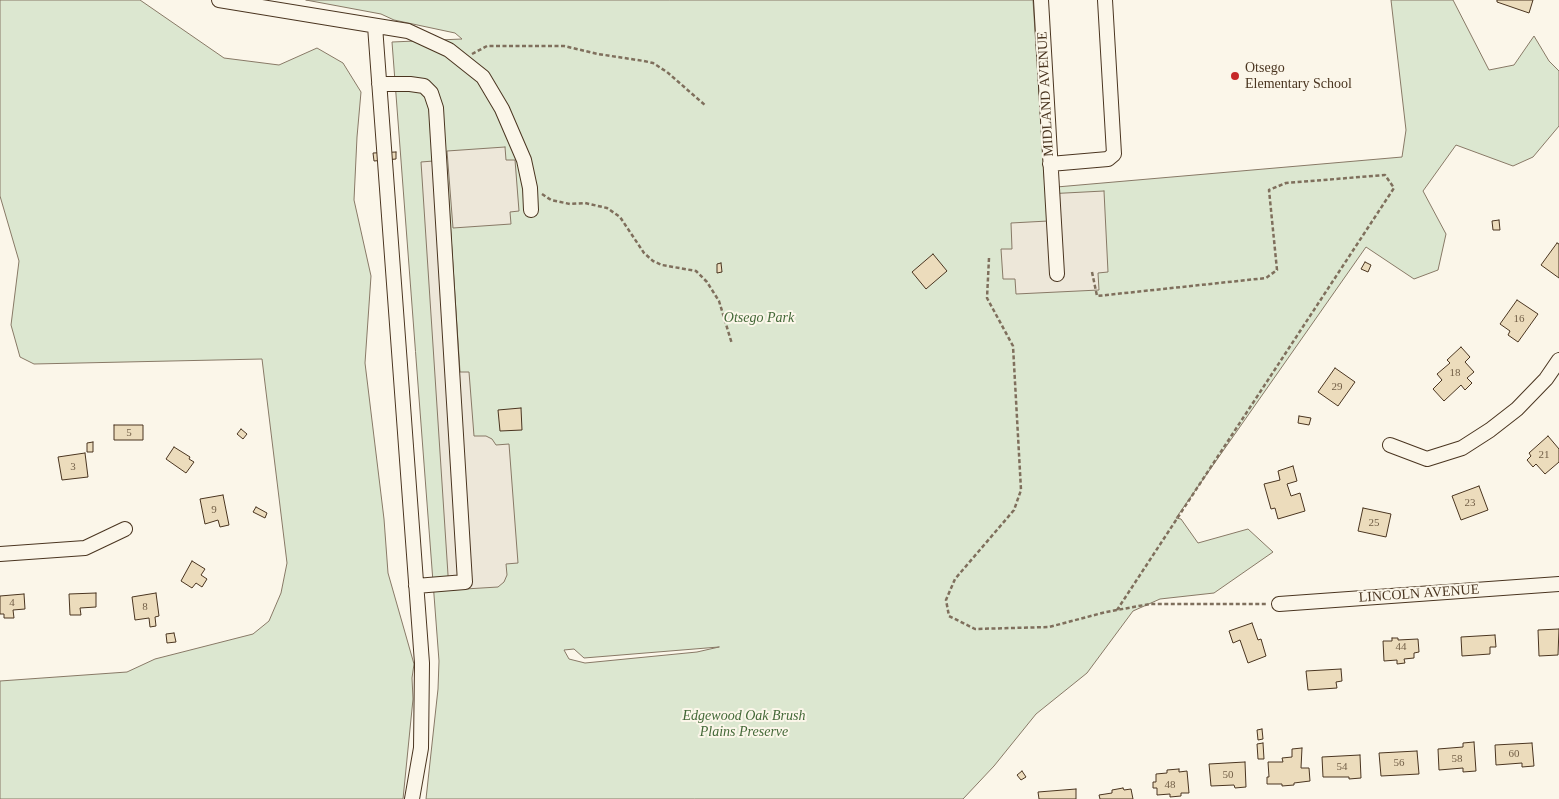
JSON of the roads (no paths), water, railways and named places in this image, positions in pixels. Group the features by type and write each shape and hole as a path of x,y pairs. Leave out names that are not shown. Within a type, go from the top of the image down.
{"street":[{"path":"219,0 408,31 449,50 483,77 502,109 524,160 531,210"},
{"name":"MIDLAND AVENUE","path":"1041,0 1057,274"},
{"path":"1050,164 1108,159 1114,154 1105,0"},
{"path":"375,26 422,663 422,748 412,799"},
{"path":"379,84 424,86 431,93 436,108 465,582 416,586"},
{"path":"1390,445 1426,459 1462,448 1490,430 1517,409 1546,379 1559,360"},
{"path":"0,554 85,548 125,529"},
{"name":"LINCOLN AVENUE","path":"1278,604 1559,584"}],"place":[{"name":"Otsego Elementary School","path":"1235,76"}],"park label":[{"name":"Otsego Park","path":"759,318"},
{"name":"Edgewood Oak Brush Plains Preserve","path":"744,724"}]}
